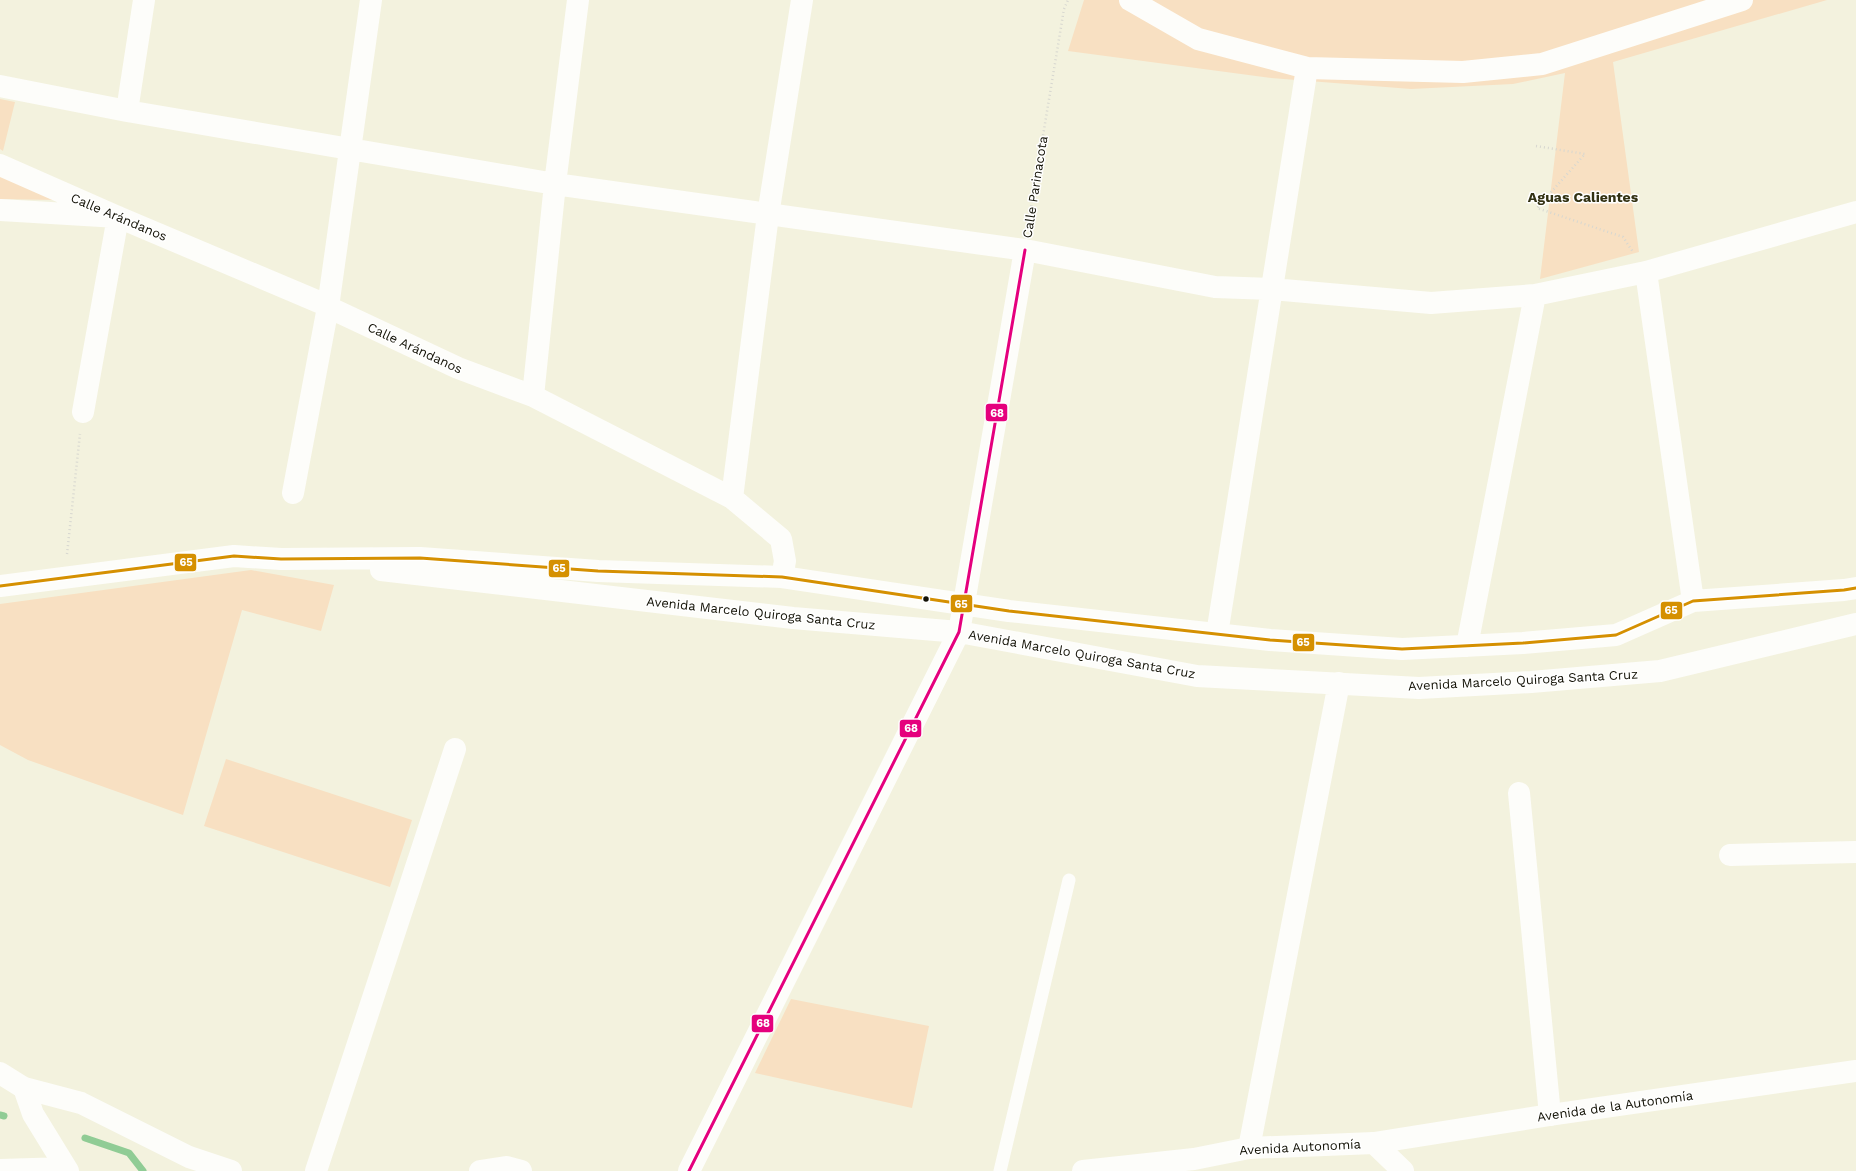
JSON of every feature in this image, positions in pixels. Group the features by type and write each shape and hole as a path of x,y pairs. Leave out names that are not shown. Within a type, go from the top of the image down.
{"street":[{"path":"127,111 144,0"},
{"path":"293,492 328,308 371,0"},
{"path":"533,396 555,184 578,0"},
{"path":"732,498 768,215 802,0"},
{"path":"1130,0 1198,39 1307,68 1463,72 1542,64 1742,0"},
{"path":"1217,634 1307,68"},
{"path":"0,86 127,111 555,184 1024,250 1215,287 1272,289 1431,302 1535,295 1646,272 1856,212"},
{"name":"Calle Arándanos","path":"0,165 118,217 319,302 328,308 458,368 533,396 732,498 781,539 785,561 782,577"},
{"path":"0,210 118,217 83,412"},
{"name":"Calle Parinacota","path":"689,1171 959,632 1024,250"},
{"path":"1646,272 1693,601"},
{"path":"1467,646 1535,295"},
{"name":"Avenida Marcelo Quiroga Santa Cruz","path":"0,586 234,556 281,559 793,618 959,632 1197,676 1419,688 1531,682 1660,671 1856,624"},
{"name":"Avenida Marcelo Quiroga Santa Cruz","path":"281,559 420,558 598,571 782,577 1009,612 1270,640 1402,649 1467,646 1616,635 1693,601 1856,588"},
{"path":"1248,1148 1339,683"},
{"path":"316,1171 455,750"},
{"path":"1519,793 1550,1115"},
{"path":"1730,855 1856,852"},
{"name":"Avenida de la Autonomía","path":"1374,1143 1550,1115 1856,1071"},
{"path":"0,1074 24,1088 82,1103 189,1157 231,1171"},
{"path":"24,1088 33,1114 67,1170"},
{"path":"1374,1143 1403,1171"},
{"name":"Avenida Autonomía","path":"1083,1171 1194,1159 1248,1148 1374,1143"},
{"path":"480,1171 506,1167 521,1171"},
{"path":"0,1170 67,1170"}],"lane":[{"path":"1000,1171 1069,880"}],"path":[{"name":"Calle Parinacota","path":"1024,250 1064,9 1068,0"},
{"path":"1536,146 1586,154 1538,208 1623,237 1646,272"},
{"path":"64,578 83,412"}],"shaded area":[{"path":"1084,0 1827,0 1613,62 1639,252 1540,279 1565,73 1513,84 1411,89 1271,78 1068,51"},
{"path":"0,99 15,102 3,151 0,149"},
{"path":"0,176 57,200 0,199"},
{"path":"251,570 334,585 321,631 242,610 183,815 28,760 0,745 0,604"},
{"path":"226,759 412,820 390,887 204,826"},
{"path":"791,999 929,1026 912,1108 755,1073"}],"waterway":[{"path":"0,1115 4,1116"},
{"path":"85,1138 129,1153 143,1171"}],"transit line":[{"name":"68","path":"689,1171 959,632 1025,250"},
{"name":"65","path":"0,586 234,556 281,559 420,558 598,571 782,577 1009,611 1270,640 1402,649 1523,643 1616,635 1693,601 1856,588"}],"district":[{"name":"Aguas Calientes","path":"1583,197"}]}
